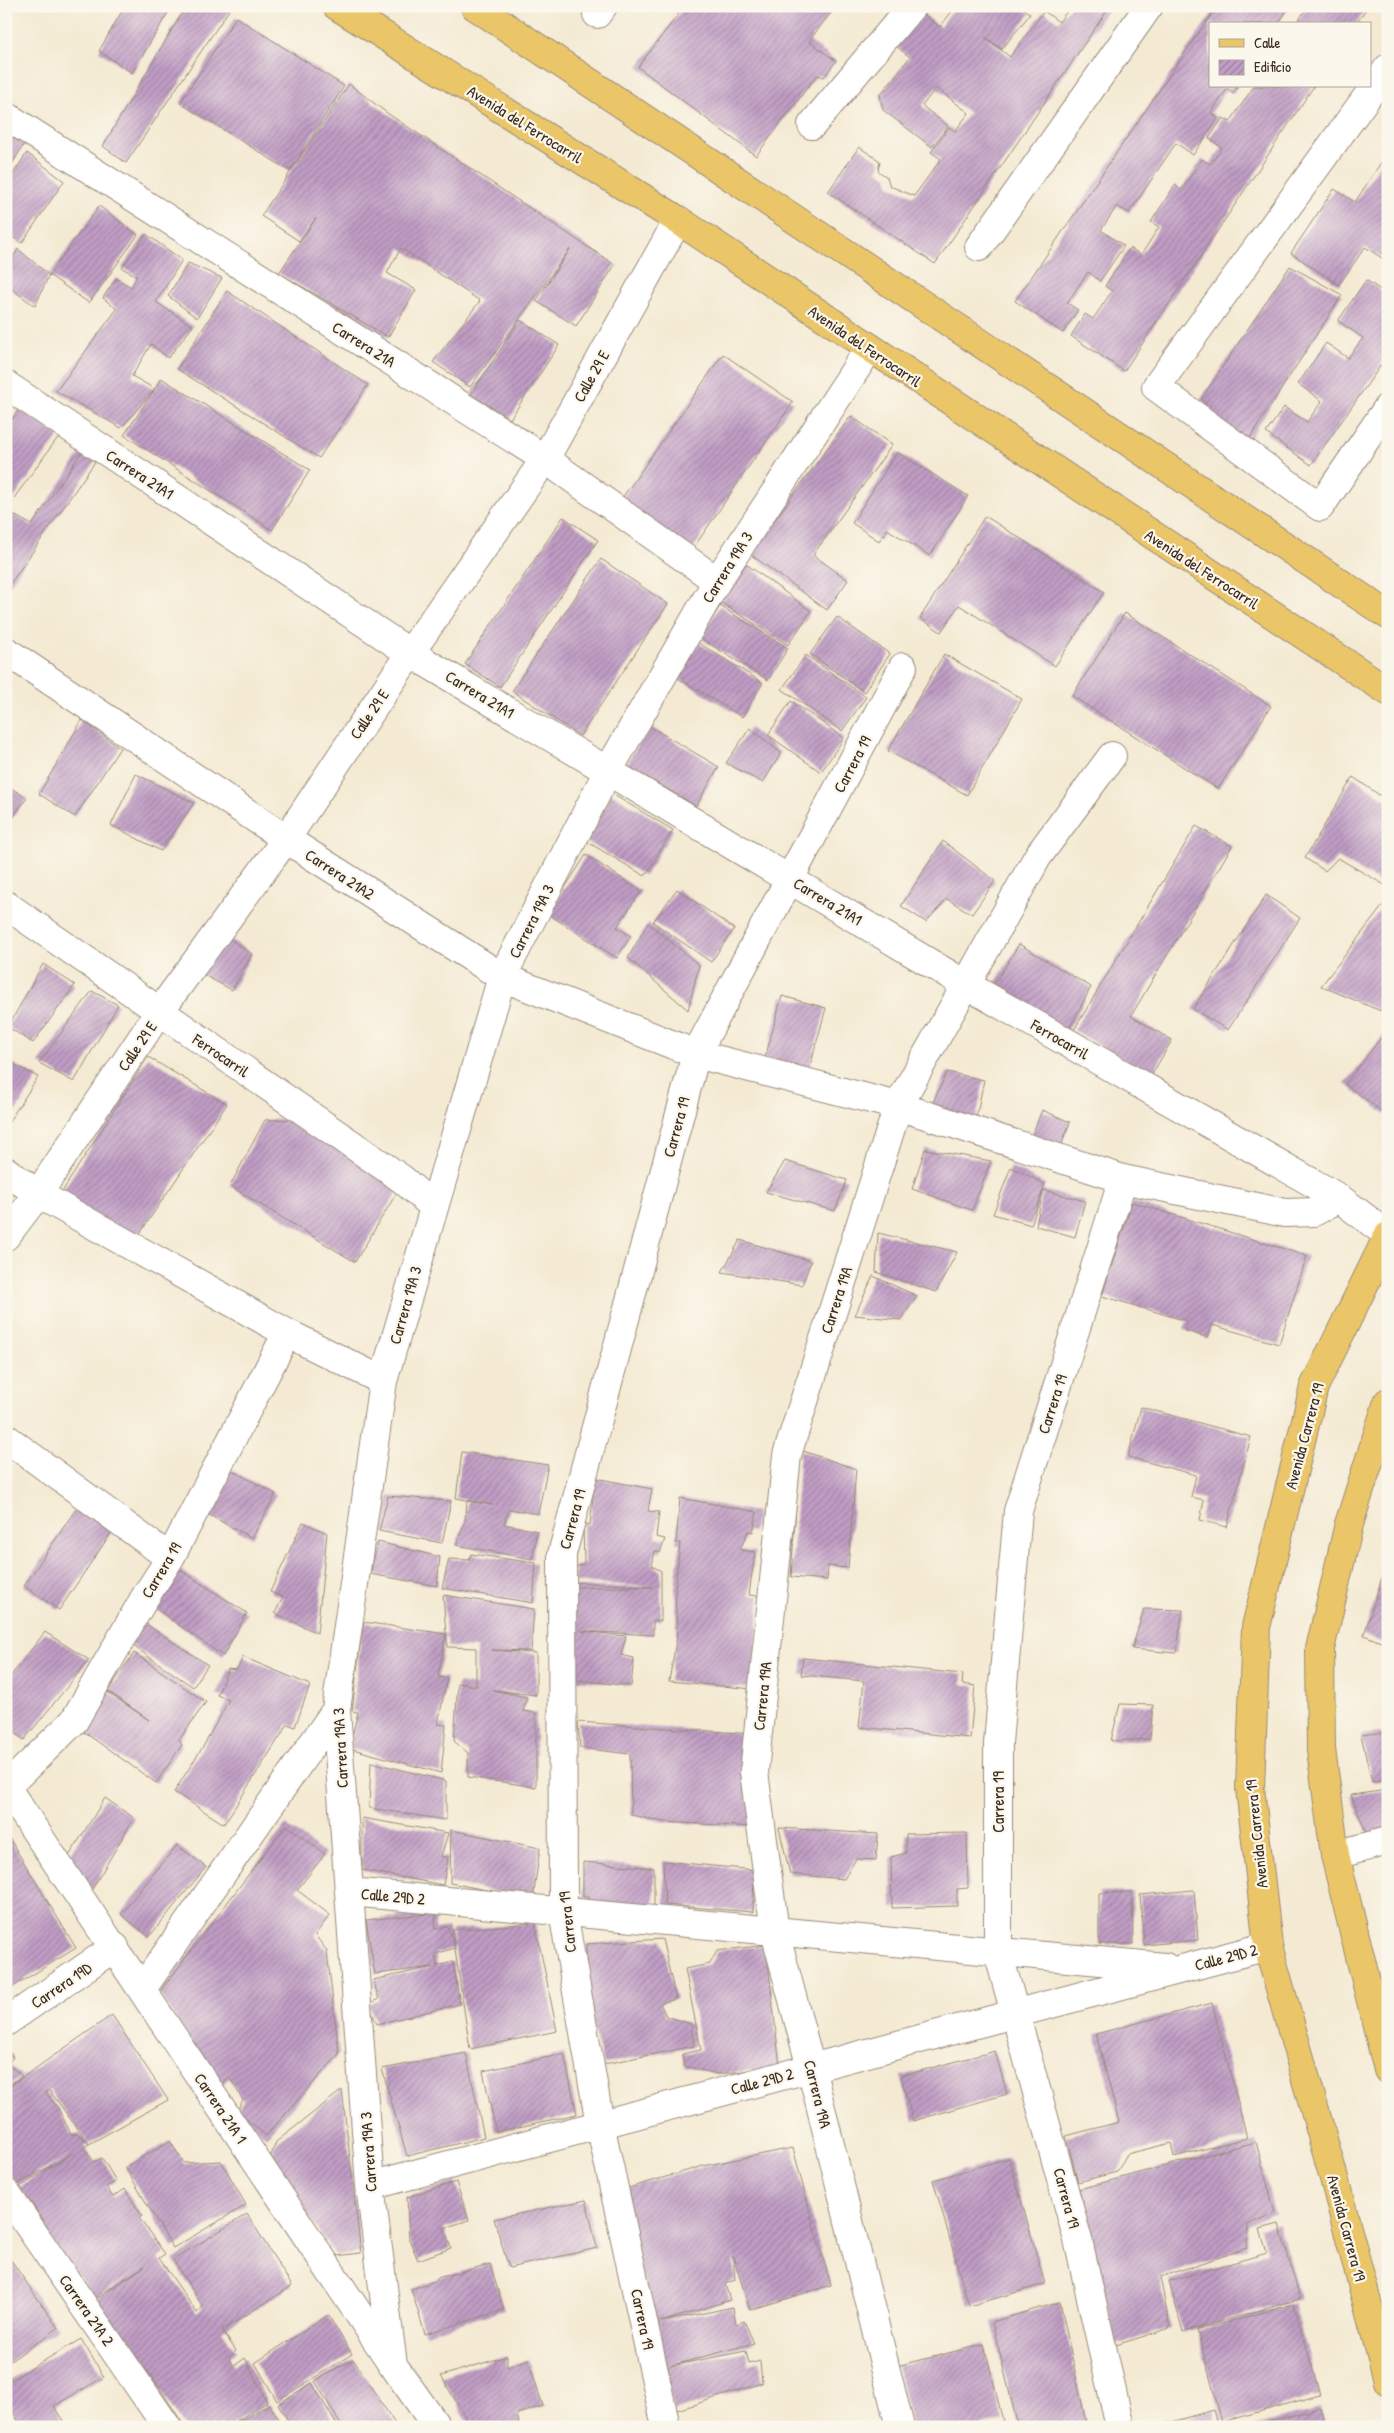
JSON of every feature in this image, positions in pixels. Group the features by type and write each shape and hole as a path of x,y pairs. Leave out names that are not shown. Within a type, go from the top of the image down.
{"main road":[{"name":"Avenida del Ferrocarril","path":"337,6 678,220 869,349 1388,691"},
{"path":"475,6 1388,615"},
{"name":"Avenida Carrera 19","path":"1388,1235 1314,1387 1256,1627 1250,1788 1268,1946 1332,2171 1388,2381"},
{"path":"1388,1402 1349,1524 1320,1649 1320,1750 1335,1855 1388,2070"}],"street":[{"path":"812,125 912,6"},
{"path":"979,247 1149,6"},
{"path":"1388,68 1156,387 1320,507 1388,407"},
{"name":"Carrera 21A","path":"6,116 545,459 717,581"},
{"name":"Calle 29 E","path":"6,1236 38,1194 160,1012 286,839 410,653 545,459 678,220"},
{"name":"Carrera 19A 3","path":"393,2365 370,2186 336,1710 383,1381 502,977 608,772 717,581 869,349"},
{"name":"Carrera 21A1","path":"6,386 410,653 965,984"},
{"name":"Carrera 21A2","path":"6,651 286,839 502,977 696,1054 898,1106 1123,1179 1285,1213 1314,1212 1339,1198"},
{"name":"Carrera 19","path":"666,2427 600,2124 563,1912 562,1554 696,1054 903,667"},
{"path":"965,984 1038,856 1112,756"},
{"name":"Ferrocarril","path":"6,905 402,1179 434,1207"},
{"name":"Carrera 19A","path":"900,2427 811,2068 775,1932 754,1772 787,1455 898,1106 965,984"},
{"name":"Ferrocarril","path":"965,984 1339,1198 1388,1235"},
{"path":"6,1171 38,1194 287,1333 383,1381"},
{"name":"Carrera 19","path":"1120,2427 1078,2240 998,1952 998,1743 1018,1511 1123,1179"},
{"name":"Carrera 19","path":"6,1787 74,1721 145,1597 170,1558 287,1333"},
{"path":"6,1438 170,1558"},
{"path":"142,1989 336,1710"},
{"name":"Carrera 21A 1","path":"6,1787 115,1947 432,2425"},
{"path":"1335,1855 1388,1841"},
{"name":"Calle 29D 2","path":"350,1892 1183,1968"},
{"name":"Calle 29D 2","path":"370,2186 1268,1946"},
{"name":"Carrera 19D","path":"6,2022 115,1947"},
{"name":"Carrera 21A 2","path":"6,2193 167,2427"}],"building":[{"path":"125,6 172,6 132,73 99,51"},
{"path":"186,6 225,6 229,10 126,163 103,146"},
{"path":"681,6 836,6 809,41 836,61 824,77 817,75 756,156 638,67 683,8"},
{"path":"956,6 1020,6 1030,14 1002,49 985,37 1010,57 1044,11 1059,22 1071,6 1110,6 935,264 828,192 859,147 880,161 878,171 887,177 890,186 914,196 941,159 931,152 949,127 955,131 969,113 936,88 922,106 948,126 932,147 883,110 880,95 910,57 895,45 921,12 940,27"},
{"path":"1217,6 1290,6 1279,22 1209,22 1209,88 1237,88 1233,94 1227,89 1211,113 1218,118 1193,155 1176,143 1129,213 1117,206 1101,230 1124,246 1100,281 1088,272 1067,303 1078,310 1063,333 1015,301"},
{"path":"1308,6 1368,6 1357,22 1297,22"},
{"path":"236,17 344,86 290,171 180,103"},
{"path":"349,84 387,113 615,265 576,326 536,301 570,249 470,387 433,362 480,301 401,248 387,273 416,290 388,337 279,273 316,218 299,241 261,216"},
{"path":"1253,88 1313,88 1124,371 1071,336 1085,314 1093,319 1112,291 1105,286 1130,248 1141,255 1159,227 1151,222 1175,185 1181,190 1202,159 1210,164 1222,148 1209,138 1223,118 1230,122"},
{"path":"6,134 24,144 6,174"},
{"path":"1388,152 1388,248 1382,258 1365,247 1339,285 1291,253 1334,189 1355,202"},
{"path":"27,153 64,181 22,243 6,233 6,184"},
{"path":"99,206 138,235 89,303 49,275"},
{"path":"146,234 182,260 156,302 193,326 168,358 151,344 132,376 155,389 121,428 56,391 117,309 103,298 116,278 131,287 137,276 122,268"},
{"path":"18,249 49,275 35,306 6,285 6,270"},
{"path":"188,263 222,278 197,318 168,296"},
{"path":"1290,266 1342,295 1244,447 1201,399"},
{"path":"1366,280 1388,295 1388,355 1311,465 1266,433 1284,407 1307,422 1322,401 1298,384 1326,343 1348,358 1363,338 1338,321"},
{"path":"227,291 368,385 319,458 177,369"},
{"path":"520,320 559,345 510,419 471,394"},
{"path":"723,354 793,402 692,550 620,501"},
{"path":"161,378 310,470 272,530 124,435"},
{"path":"19,409 59,436 6,509 6,429"},
{"path":"851,416 892,445 813,555 848,580 827,610 750,554"},
{"path":"83,450 99,456 6,590 6,518 10,513 32,525"},
{"path":"897,452 968,496 930,556 887,529 879,541 852,523"},
{"path":"985,516 1104,592 1055,666 959,605 941,632 920,618"},
{"path":"563,517 598,540 500,687 465,664"},
{"path":"601,559 668,604 580,736 512,691"},
{"path":"746,564 811,611 788,645 720,602"},
{"path":"720,606 788,648 768,680 700,638"},
{"path":"1125,613 1271,706 1218,789 1072,696"},
{"path":"837,617 890,654 864,692 810,654"},
{"path":"697,642 763,683 742,717 676,677"},
{"path":"944,654 1022,699 967,795 888,751"},
{"path":"806,655 866,697 842,731 782,689"},
{"path":"791,701 844,738 821,772 768,735"},
{"path":"82,720 120,748 75,817 39,794"},
{"path":"649,726 719,767 696,806 626,765"},
{"path":"750,728 781,753 763,783 726,763"},
{"path":"136,774 194,803 161,851 111,825"},
{"path":"1353,777 1388,801 1388,887 1338,858 1325,871 1305,858"},
{"path":"6,785 27,798 6,827"},
{"path":"612,794 673,830 645,876 584,840"},
{"path":"1196,826 1232,846 1131,1016 1172,1040 1151,1076 1074,1030"},
{"path":"943,841 995,881 972,914 947,899 926,922 901,906"},
{"path":"586,855 641,891 617,927 631,936 617,958 548,914"},
{"path":"677,889 734,929 711,962 653,922"},
{"path":"1266,895 1300,918 1228,1030 1193,1009"},
{"path":"1388,899 1388,1014 1321,986"},
{"path":"648,923 699,965 688,1010 628,958"},
{"path":"226,936 252,954 232,990 200,973"},
{"path":"1019,944 1091,987 1067,1033 992,988"},
{"path":"43,964 75,985 33,1043 8,1027"},
{"path":"92,991 118,1005 74,1082 39,1063"},
{"path":"782,996 826,1008 808,1074 764,1062"},
{"path":"1388,1029 1388,1116 1345,1084"},
{"path":"148,1057 227,1104 138,1236 58,1198"},
{"path":"6,1060 38,1077 6,1126"},
{"path":"947,1072 984,1080 975,1123 928,1113"},
{"path":"1042,1110 1070,1122 1061,1146 1032,1135"},
{"path":"295,1119 402,1184 355,1262 230,1186 265,1120"},
{"path":"925,1149 991,1161 972,1210 912,1189"},
{"path":"785,1161 847,1180 835,1211 766,1192"},
{"path":"1011,1167 1045,1184 1031,1225 993,1214"},
{"path":"1043,1190 1085,1201 1075,1237 1036,1226"},
{"path":"1132,1202 1307,1256 1279,1344 1212,1325 1208,1338 1184,1330 1187,1321 1102,1296"},
{"path":"878,1233 957,1252 936,1292 876,1272"},
{"path":"740,1240 811,1261 802,1285 722,1272"},
{"path":"873,1276 917,1296 901,1320 855,1315"},
{"path":"1141,1407 1251,1437 1227,1527 1200,1520 1204,1500 1191,1497 1196,1475 1128,1457"},
{"path":"800,1450 856,1469 848,1568 828,1566 827,1580 791,1577"},
{"path":"462,1452 548,1465 538,1514 509,1509 504,1524 537,1531 532,1559 456,1545 465,1521 467,1501 493,1505 456,1498"},
{"path":"222,1465 276,1494 252,1538 198,1509"},
{"path":"595,1478 652,1489 648,1511 659,1512 656,1537 665,1539 660,1553 655,1551 652,1566 661,1571 661,1621 653,1621 653,1635 582,1631 626,1636 621,1655 634,1658 631,1686 569,1679 574,1587 653,1587 575,1582 575,1567 584,1564 583,1523 590,1525"},
{"path":"388,1496 451,1501 442,1543 379,1531"},
{"path":"680,1498 757,1512 753,1532 748,1531 740,1550 755,1552 749,1595 760,1596 753,1689 669,1681 677,1637 675,1588 680,1543 676,1543"},
{"path":"80,1503 115,1527 59,1610 24,1586"},
{"path":"303,1522 327,1533 317,1633 275,1613 283,1597 270,1592"},
{"path":"378,1542 440,1557 437,1586 370,1574"},
{"path":"471,1554 536,1563 533,1603 442,1588 449,1559 469,1560"},
{"path":"1388,1558 1388,1645 1364,1635"},
{"path":"174,1566 247,1613 223,1656 149,1604"},
{"path":"443,1595 534,1609 531,1651 492,1650 536,1653 536,1695 493,1690 527,1697 523,1711 536,1713 536,1787 468,1777 468,1753 454,1741 458,1683 476,1686 476,1648 448,1647"},
{"path":"1144,1609 1183,1610 1176,1653 1132,1649"},
{"path":"140,1620 208,1665 193,1687 126,1641"},
{"path":"363,1622 446,1634 438,1677 447,1678 438,1724 446,1725 441,1773 349,1748 358,1712 352,1711"},
{"path":"45,1632 89,1660 24,1740 6,1725 6,1682"},
{"path":"134,1653 206,1702 179,1740 182,1745 156,1783 81,1730 107,1692 149,1720 108,1691"},
{"path":"243,1657 310,1685 295,1727 288,1724 224,1824 174,1792 204,1745 229,1700 217,1695 228,1669 237,1670"},
{"path":"803,1658 963,1674 962,1684 975,1686 970,1738 859,1727 864,1681 801,1675"},
{"path":"1120,1704 1153,1705 1150,1739 1111,1741"},
{"path":"578,1722 753,1734 753,1827 664,1822 631,1815 630,1754 580,1748"},
{"path":"1388,1732 1388,1780 1372,1782 1361,1735"},
{"path":"371,1762 446,1781 446,1820 369,1808"},
{"path":"1388,1790 1388,1832 1368,1837 1351,1795"},
{"path":"105,1798 134,1818 92,1889 66,1861"},
{"path":"362,1818 448,1833 441,1857 448,1857 443,1885 362,1870"},
{"path":"286,1825 325,1854 297,1890 330,1915 315,1935 327,1951 339,2054 266,2136 237,2111 243,2100 229,2077 221,2088 159,1993"},
{"path":"779,1828 878,1834 876,1860 856,1859 844,1879 790,1874"},
{"path":"451,1830 540,1848 533,1899 450,1883"},
{"path":"6,1833 76,1948 6,1991"},
{"path":"967,1833 968,1888 957,1889 957,1906 892,1908 891,1857 906,1853 906,1834"},
{"path":"177,1845 206,1867 149,1937 121,1914"},
{"path":"663,1861 754,1870 753,1912 665,1905"},
{"path":"583,1862 654,1868 654,1909 589,1904 589,1897 583,1897"},
{"path":"1194,1890 1198,1940 1144,1945 1140,1895"},
{"path":"1132,1892 1133,1944 1099,1944 1099,1893"},
{"path":"436,1913 435,1929 448,1927 455,1948 435,1954 437,1966 453,1962 460,2004 377,2024 368,2004 379,1999 373,1980 433,1967 375,1974 366,1920"},
{"path":"535,1923 557,2031 470,2049 452,1930"},
{"path":"662,1939 676,1999 660,2003 666,2016 691,2024 694,2046 604,2064 588,2014 586,1944"},
{"path":"766,1945 780,2067 717,2074 684,2066 682,2054 701,2050 685,1969 710,1964 717,1951"},
{"path":"1212,2003 1247,2138 1174,2157 1171,2143 1127,2154 1117,2172 1078,2182 1066,2136 1119,2122 1096,2034"},
{"path":"112,2015 168,2100 84,2147 94,2162 102,2158 116,2181 106,2187 113,2197 125,2189 142,2216 139,2218 165,2254 159,2258 197,2313 203,2307 173,2260 247,2214 292,2286 222,2330 236,2351 229,2358 234,2366 245,2358 267,2402 227,2427 185,2427 151,2375 88,2305 145,2266 94,2298 40,2224 44,2221 20,2187 73,2153 17,2185 6,2170 6,2089","holes":["49,2090 89,2144 79,2134 71,2134 58,2108 45,2092"]},
{"path":"6,2048 13,2057 8,2064 22,2076 6,2087"},
{"path":"995,2051 1007,2094 913,2121 901,2076"},
{"path":"466,2053 484,2137 407,2156 382,2069"},
{"path":"564,2054 577,2114 496,2132 483,2071"},
{"path":"342,2090 361,2253 336,2256 269,2161 276,2142"},
{"path":"170,2141 184,2163 221,2161 246,2205 173,2248 125,2167"},
{"path":"1256,2142 1275,2213 1248,2225 1247,2248 1160,2277 1170,2328 1116,2345 1079,2189"},
{"path":"793,2148 831,2285 750,2310 733,2256 735,2280 725,2284 730,2300 661,2322 733,2307 736,2324 744,2321 754,2343 670,2366 746,2351 749,2364 760,2361 762,2383 674,2411 664,2368 659,2323 629,2241 622,2190 703,2166"},
{"path":"1009,2158 1045,2284 969,2306 933,2180"},
{"path":"456,2182 469,2220 444,2228 451,2248 418,2260 409,2239 407,2197"},
{"path":"586,2200 597,2248 509,2268 494,2219"},
{"path":"1279,2224 1300,2299 1183,2332 1169,2281 1267,2253 1260,2229"},
{"path":"6,2253 58,2328 6,2364"},
{"path":"490,2264 504,2310 425,2334 411,2289 437,2280 437,2278"},
{"path":"1060,2302 1087,2427 1018,2427 992,2322"},
{"path":"1294,2304 1320,2395 1222,2422 1197,2330"},
{"path":"328,2315 352,2354 277,2401 255,2363"},
{"path":"81,2339 104,2377 54,2406 66,2427 22,2427 6,2400 6,2383"},
{"path":"984,2344 1003,2421 978,2427 912,2427 897,2366"},
{"path":"507,2356 507,2367 528,2359 543,2406 517,2414 519,2424 506,2427 471,2427 441,2376"},
{"path":"353,2359 397,2427 342,2427 315,2381"},
{"path":"312,2383 338,2427 292,2427 278,2404"},
{"path":"269,2404 279,2419 267,2425 268,2427 230,2427"},
{"path":"1321,2408 1326,2427 1252,2427 1252,2426"},
{"path":"1213,2410 1218,2427 1157,2427 1157,2426"}]}
